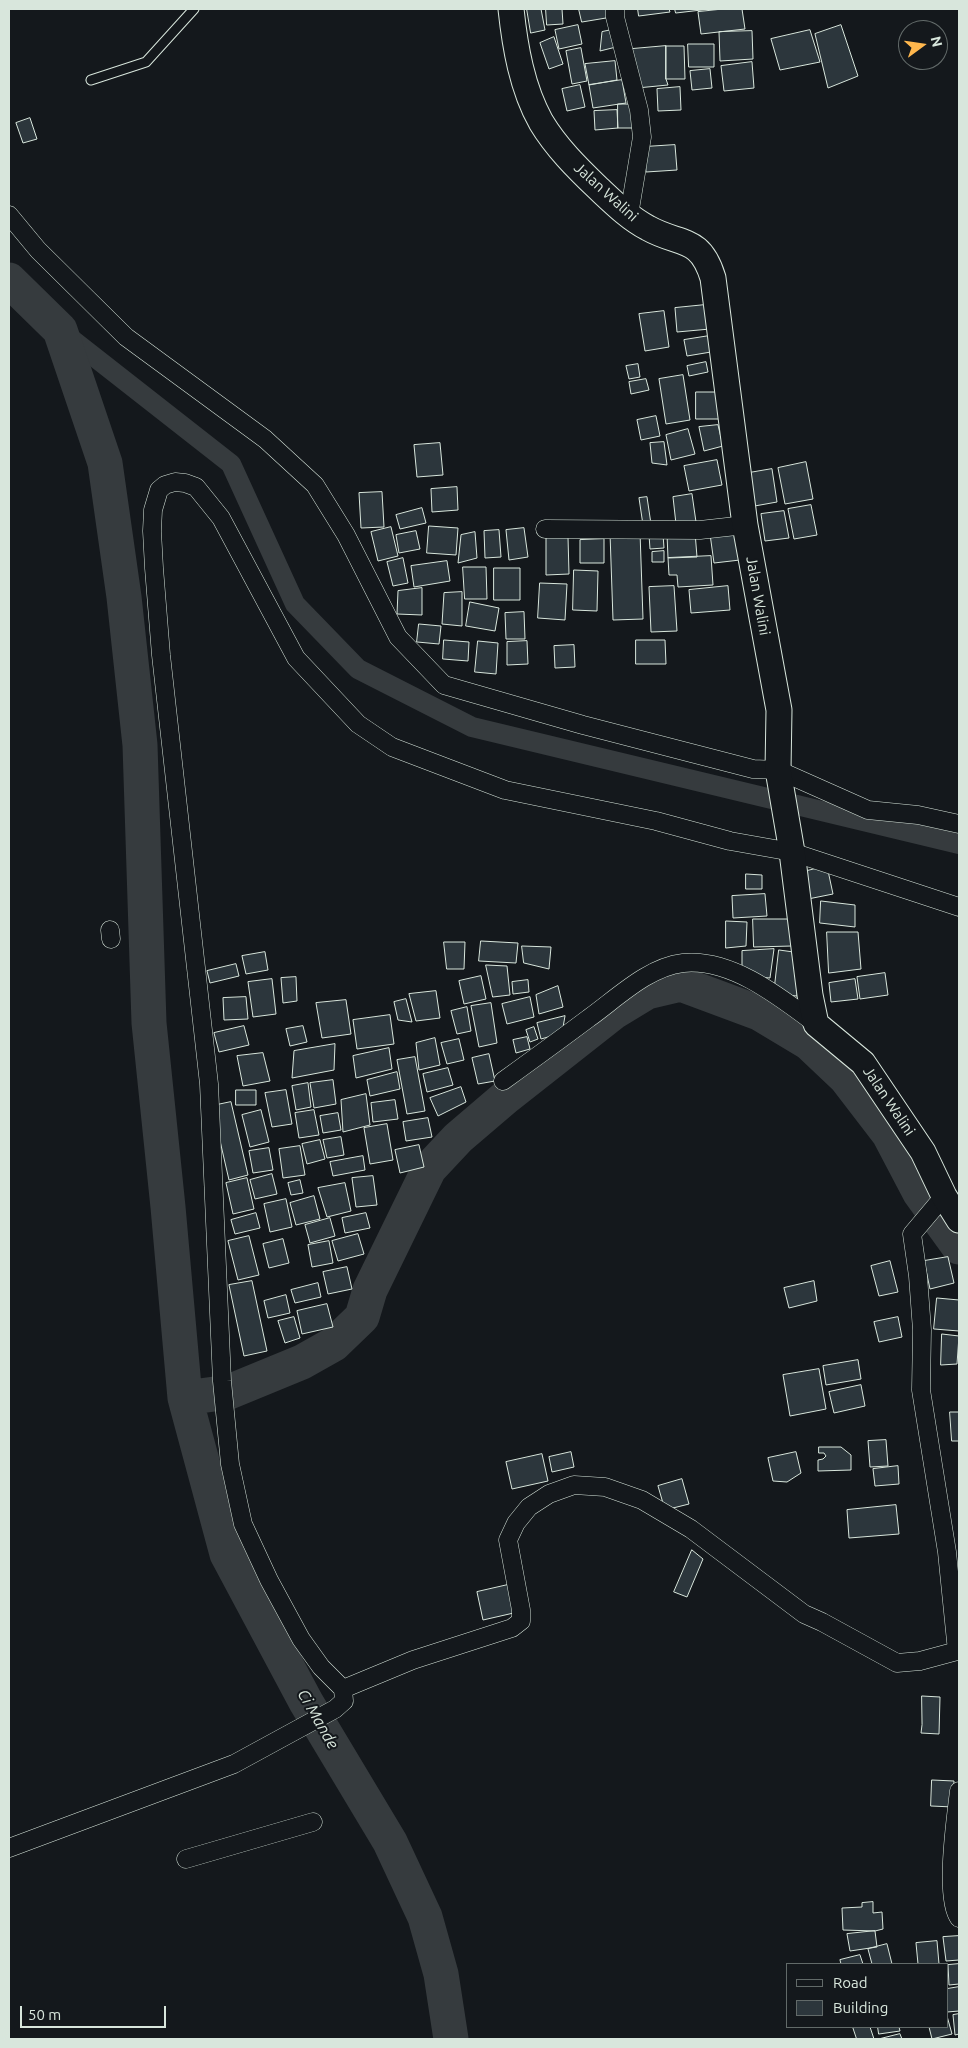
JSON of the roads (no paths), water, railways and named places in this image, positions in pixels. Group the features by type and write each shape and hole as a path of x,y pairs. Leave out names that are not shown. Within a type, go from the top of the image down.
{"street":[{"name":"Jalan Walini","path":"511,9 523,76 530,98 541,122 556,143 580,170 629,215 648,228 689,244 699,250 708,262 730,400 745,525 779,710 779,773 791,846 810,995 816,1024 863,1063 923,1152 941,1199 959,1220"},
{"path":"615,9 615,17 639,110 642,137 629,215"},
{"path":"9,215 38,250 126,336 265,439 315,485 346,535 398,637 444,685 583,725 753,770 779,773 868,810 918,814 959,824"},
{"path":"9,1848 234,1764 335,1709 344,1700 343,1689 321,1666 301,1639 269,1580 244,1524 230,1464 222,1381 209,1084 161,655 154,568 153,510 159,490 165,485 174,482 196,487 220,518 296,658 358,724 392,747 505,790 656,821 730,841 791,846 959,907"},
{"path":"545,529 700,530 745,525"},
{"path":"503,1081 648,974 683,963 704,964 734,972 780,997 816,1024"},
{"path":"343,1689 413,1660 512,1628 521,1621 521,1610 508,1540 516,1523 529,1507 549,1494 574,1485 605,1486 642,1500 691,1529 804,1614 897,1663 920,1661 958,1651 947,1552 921,1390 922,1330 918,1276 912,1234 941,1199"},
{"path":"959,1791 952,1846 954,1905 959,1918"},
{"path":"186,1859 313,1822"}],"lane":[{"path":"91,80 146,62 194,9"}],"waterway":[{"path":"9,280 60,330 105,463 124,597 140,745 149,1023 185,1398 229,1392 302,1362 334,1344 362,1317 370,1290 429,1169 458,1138 506,1097 614,1012 647,992 681,984 759,1013 809,1043 846,1078 889,1134 920,1193 959,1247"},
{"path":"60,330 231,464 295,604 358,669 472,727 959,844"},
{"name":"Ci Mande","path":"185,1398 227,1554 306,1702 390,1842 425,1917 441,1974 451,2039"}]}
